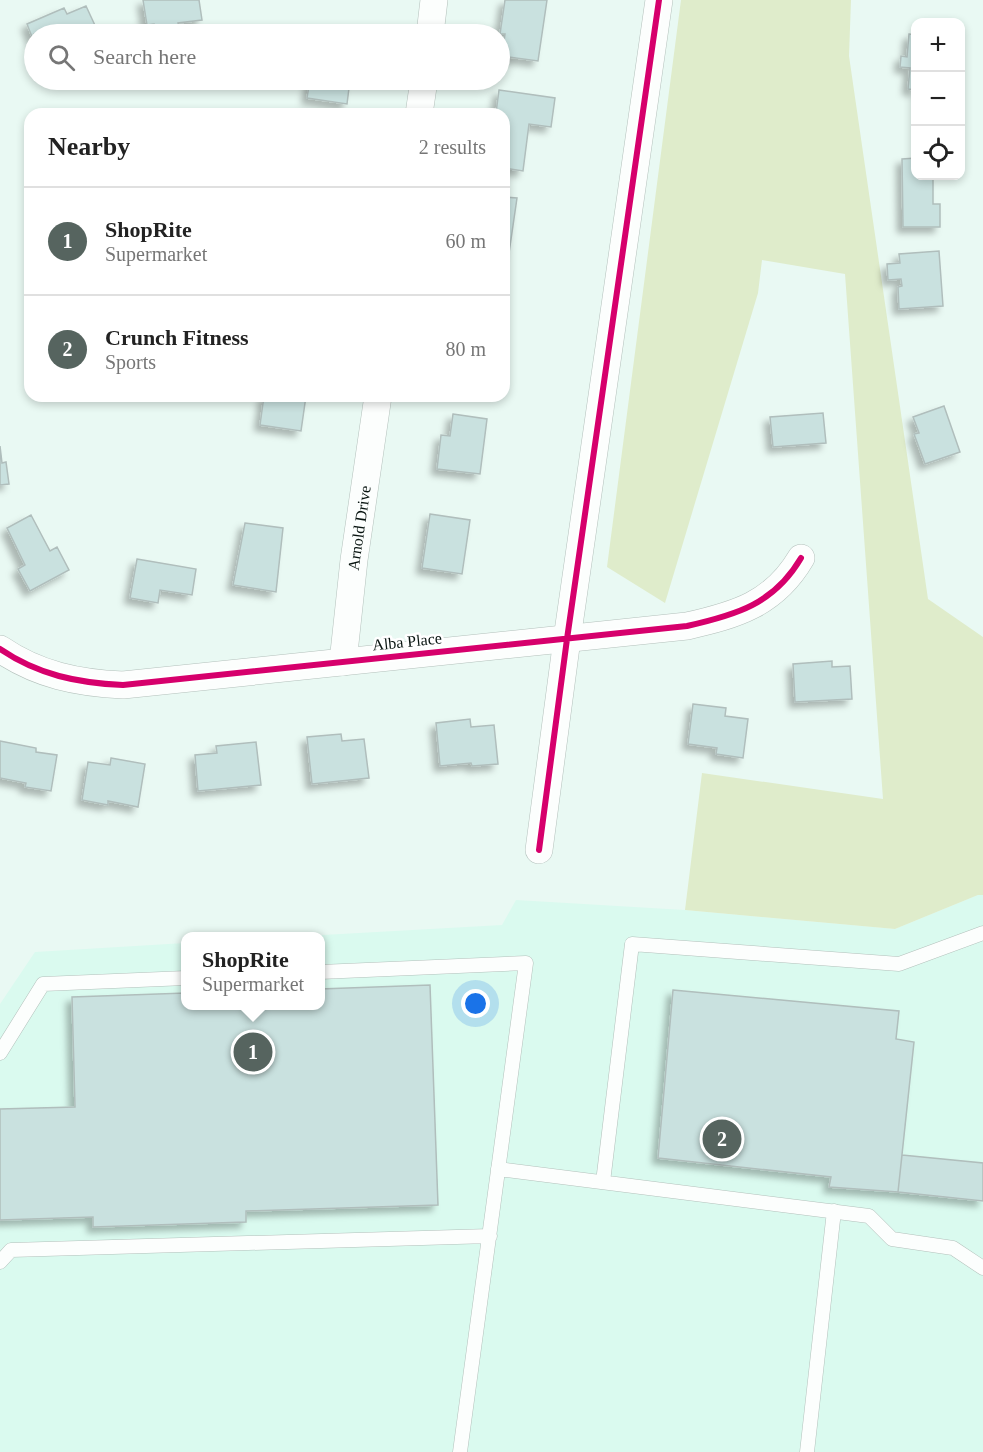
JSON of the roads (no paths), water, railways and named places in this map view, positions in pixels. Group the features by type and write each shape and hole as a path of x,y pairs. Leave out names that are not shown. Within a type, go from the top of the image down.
{"street":[{"path":"431,24 434,0"},
{"path":"539,850 659,0"},
{"path":"420,108 423,90"},
{"name":"Arnold Drive","path":"343,662 354,560 377,402"},
{"name":"Alba Place","path":"0,649 42,672 58,677 90,683 123,685 687,626 719,619 750,606 778,589 801,558"}],"lane":[{"path":"603,1182 632,944 898,964 983,933"},
{"path":"325,972 526,963 460,1452"},
{"path":"0,1053 44,984 181,978"},
{"path":"498,1169 869,1216 892,1239 953,1248 983,1268"},
{"path":"807,1452 834,1211"},
{"path":"0,1262 11,1250 490,1236"}],"place":[{"name":"ShopRite","path":"253,1052"},
{"name":"Crunch Fitness","path":"722,1139"}]}
